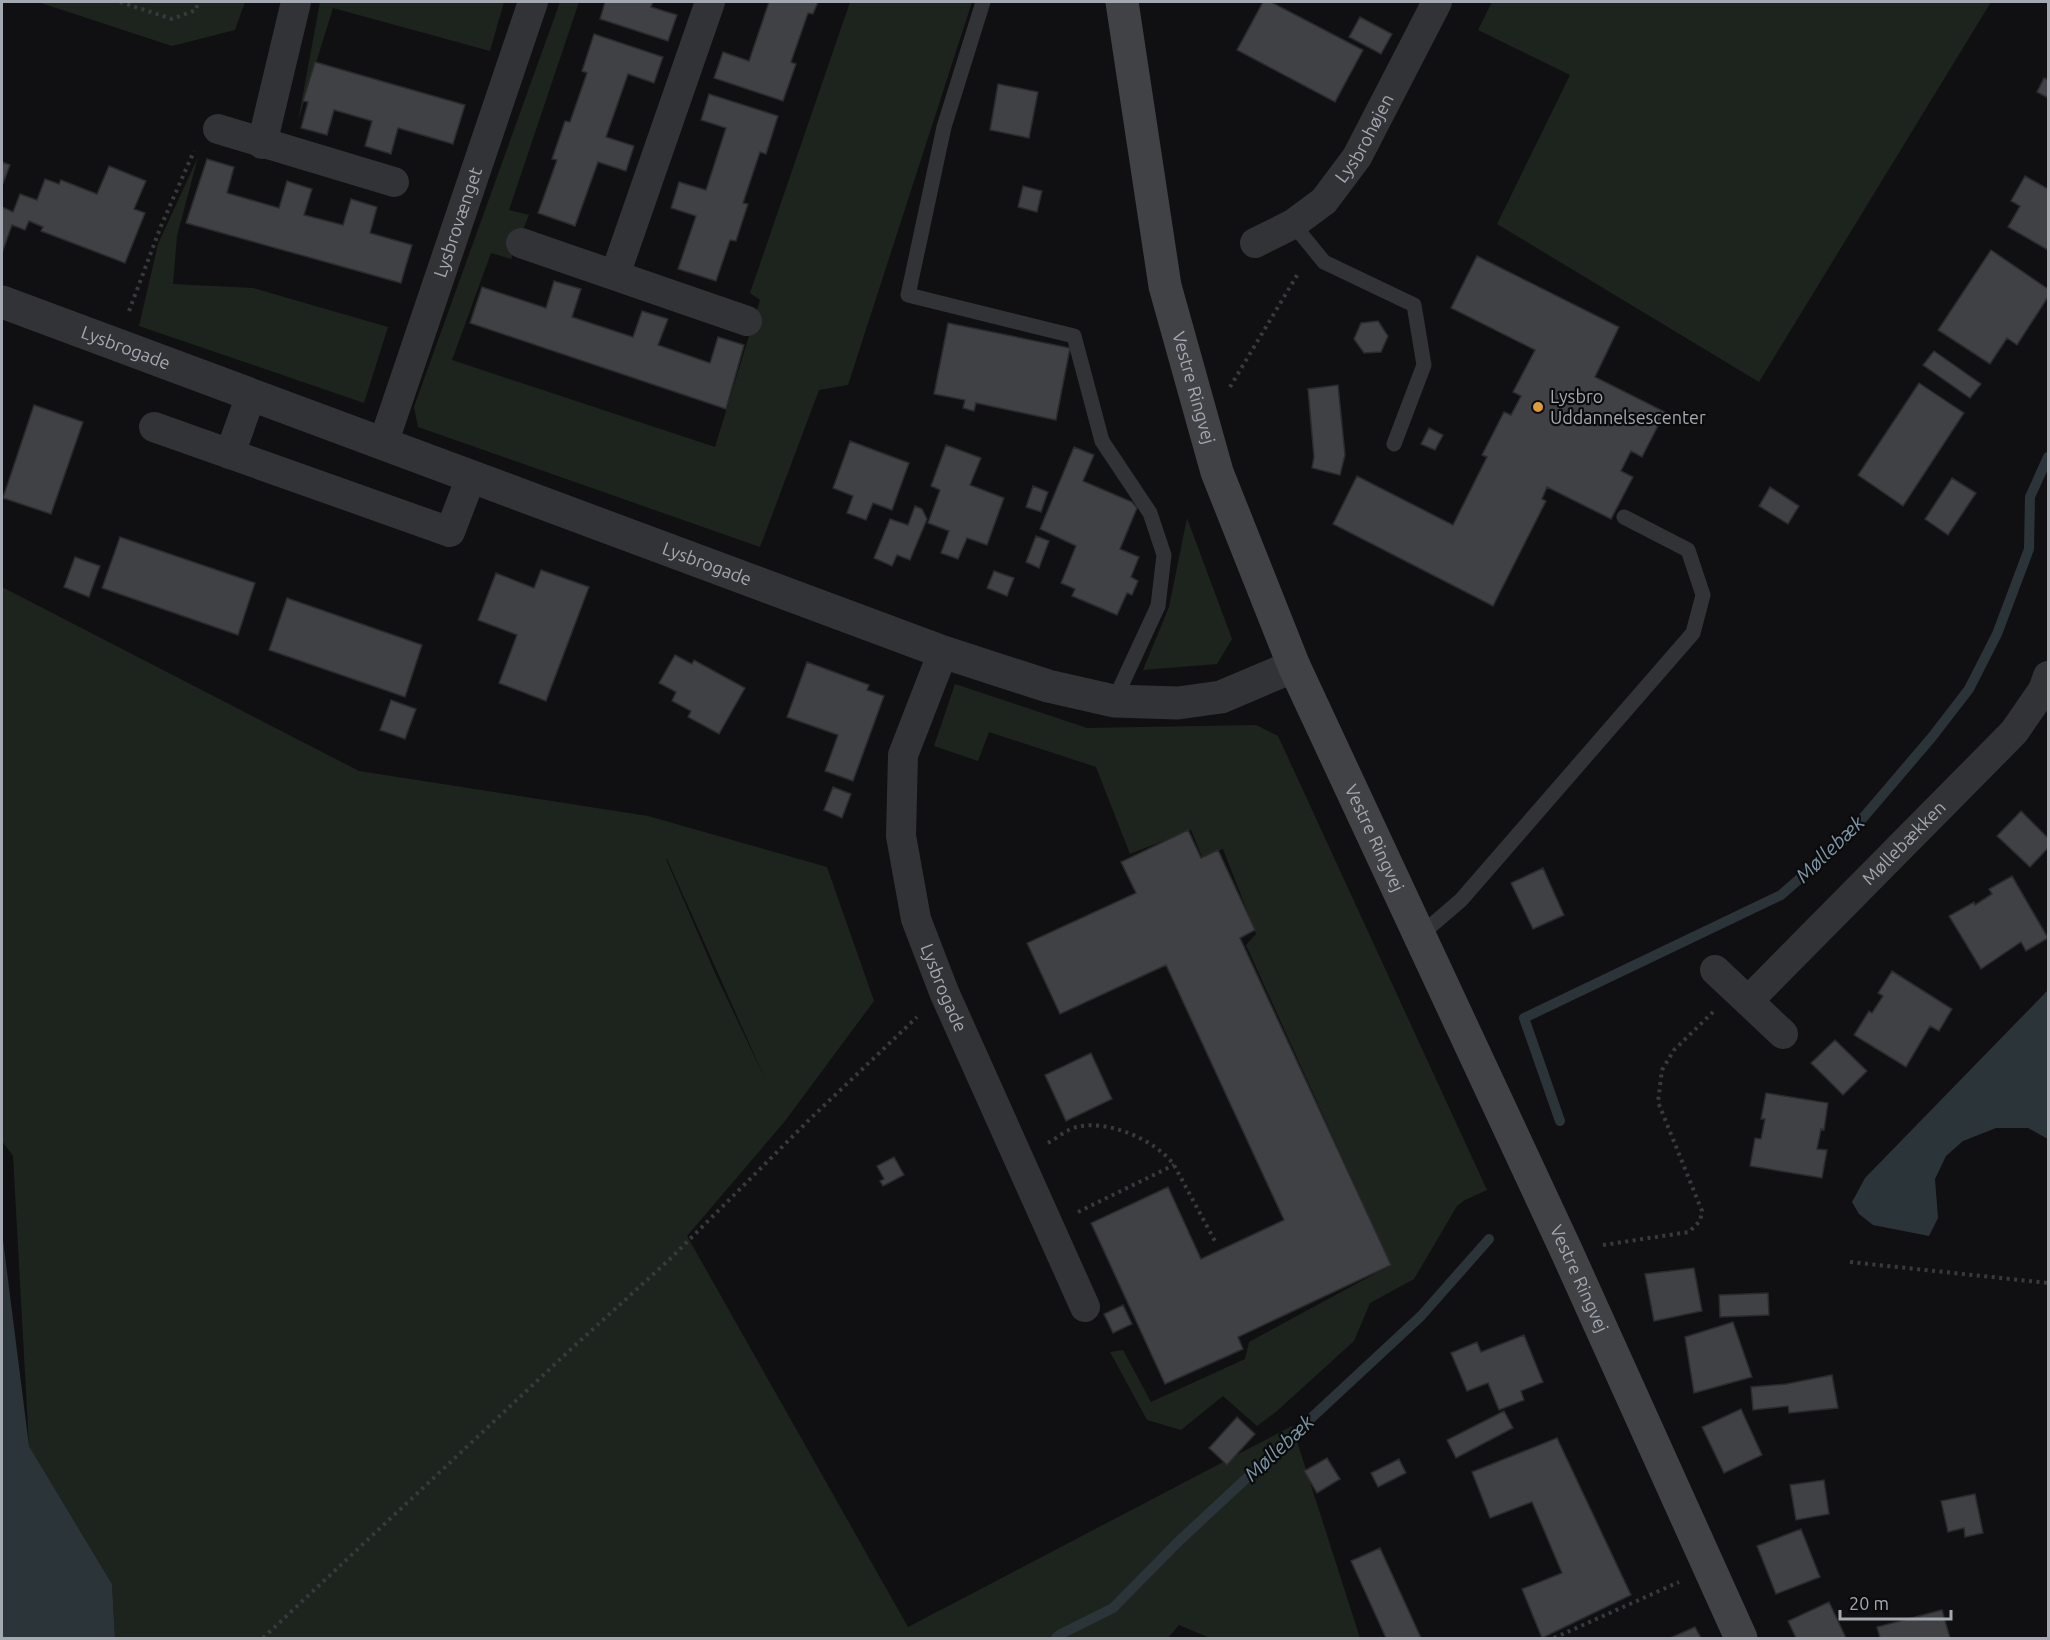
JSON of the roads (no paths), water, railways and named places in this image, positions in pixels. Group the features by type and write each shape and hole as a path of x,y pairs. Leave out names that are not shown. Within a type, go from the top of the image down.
{"main road":[{"name":"Vestre Ringvej","path":"1122,2 1165,286 1217,472 1294,666 1418,937 1566,1250 1741,1638"}],"street":[{"path":"262,144 296,2"},
{"name":"Lysbrovænget","path":"383,444 533,2"},
{"path":"615,275 710,2"},
{"name":"Lysbrohøjen","path":"1255,243 1293,224 1324,201 1357,157 1437,2"},
{"path":"218,129 394,182"},
{"path":"521,243 747,321"},
{"name":"Lysbrogade","path":"2,302 943,652 1048,686 1114,700 1178,703 1221,697 1294,666"},
{"path":"230,454 250,395"},
{"path":"154,427 450,532 471,477"},
{"name":"Lysbrogade","path":"943,652 903,755 901,836 916,920 944,992 1084,1307"},
{"name":"Møllebækken","path":"1748,1001 2014,732 2043,690 2049,676"},
{"path":"1715,970 1783,1034"}],"lane":[{"path":"983,2 944,127 908,295 1074,336 1102,441 1150,513 1164,555 1158,606 1114,700"},
{"path":"1293,224 1324,262 1414,305 1424,365 1394,444"},
{"path":"1418,937 1461,900 1693,633 1703,595 1688,550 1624,517"}],"waterway":[{"name":"Møllebæk","path":"1560,1121 1524,1018 1781,895 1845,839 1932,737 1969,689 1997,634 2029,549 2030,497 2048,457"},
{"name":"Møllebæk","path":"1056,1638 1113,1608 1179,1541 1421,1316 1489,1239"}],"place":[{"name":"Lysbro Uddannelsescenter","path":"1538,407"}]}
